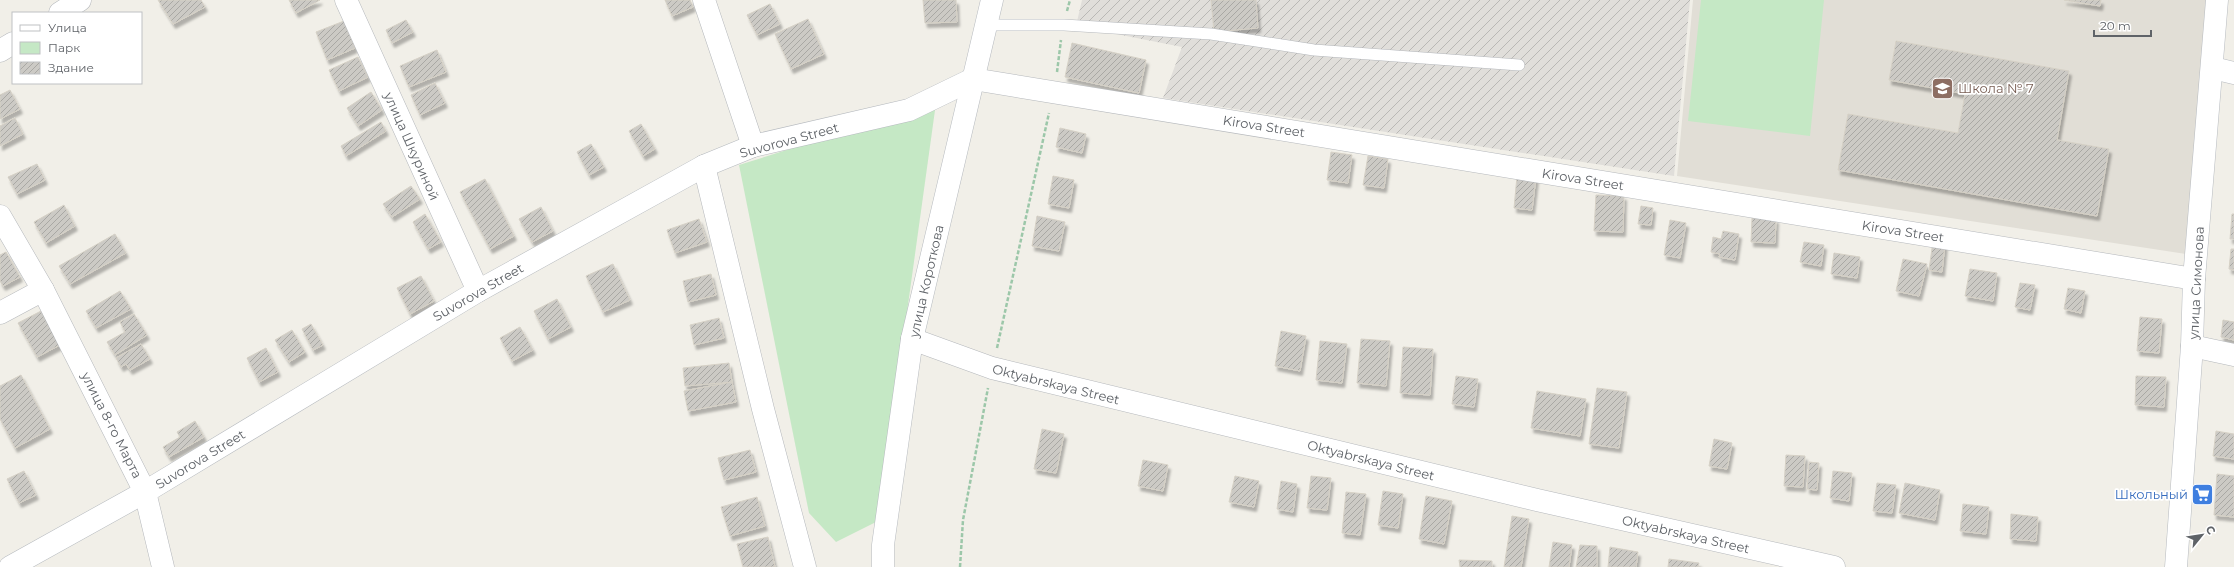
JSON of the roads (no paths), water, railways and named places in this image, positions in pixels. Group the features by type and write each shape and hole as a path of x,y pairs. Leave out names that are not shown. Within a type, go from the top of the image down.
{"street":[{"path":"62,12 80,0"},
{"name":"улица Шкуриной","path":"346,0 478,291"},
{"path":"704,0 753,146"},
{"name":"улица Короткова","path":"883,567 883,545 912,339 992,0"},
{"name":"улица Симонова","path":"2176,567 2192,346 2194,279 2213,68 2217,0"},
{"path":"0,51 12,43"},
{"path":"2213,68 2234,73"},
{"name":"Suvorova Street","path":"10,567 145,492 478,291 704,166 753,146 909,110 973,79"},
{"name":"Kirova Street","path":"973,79 1054,91 2194,279"},
{"path":"704,166 763,409 805,567"},
{"name":"улица 8-го Марта","path":"0,216 43,290 145,492 163,567"},
{"path":"0,313 43,290"},
{"name":"Oktyabrskaya Street","path":"912,339 992,368 1537,500 1834,567"},
{"path":"2192,346 2234,355"}],"lane":[{"path":"986,25 1064,25 1211,34 1314,50 1519,65"}],"place":[{"name":"Школа № 7","path":"1942,88"},
{"name":"Школьный","path":"2203,494"}]}
